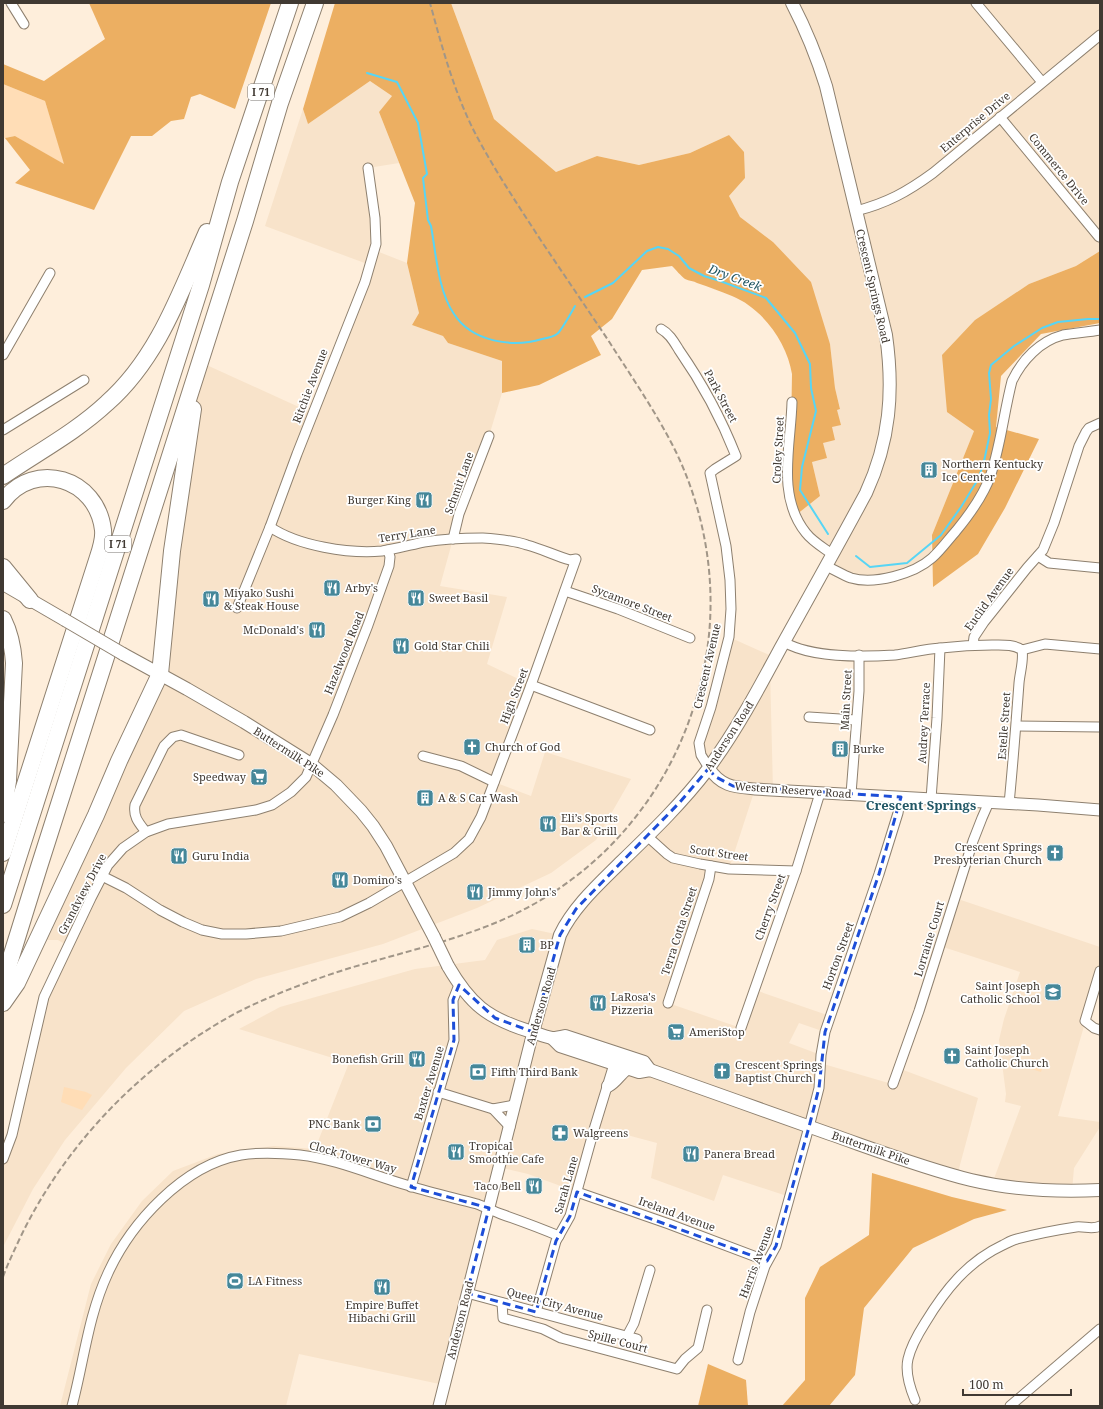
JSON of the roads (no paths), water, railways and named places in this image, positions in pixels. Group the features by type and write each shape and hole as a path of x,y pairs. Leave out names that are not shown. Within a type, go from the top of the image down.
{"highway":[{"name":"I 71","path":"3,905 201,285 230,182 290,3"},
{"name":"I 71","path":"3,983 243,228 280,103 315,3"},
{"path":"3,476 93,415 122,389 137,371 154,347 166,324 230,182"},
{"path":"3,1003 17,983 93,822 119,761 160,674 172,551 200,362"},
{"path":"3,500 12,490 35,479 53,478 71,482 90,496 96,505 104,531 98,557 3,853"},
{"path":"3,567 30,600"},
{"path":"3,619 10,636 14,663 8,781 3,814"}],"main road":[{"name":"Crescent Springs Road","path":"792,3 801,20 826,86 886,335 889,358 889,412 883,446 870,483 826,566"},
{"name":"Anderson Road","path":"534,1032 560,936 565,925 580,904 680,802 709,768 746,712 826,566"},
{"name":"Buttermilk Pike","path":"3,584 238,719 311,764 348,796 373,826 386,846 459,985 473,1002 495,1018 511,1025 552,1038 560,1046 639,1072 650,1070 924,1166 971,1180 1004,1186 1041,1190 1100,1190"},
{"name":"Buttermilk Pike","path":"552,1038 565,1036 644,1062 650,1070"},
{"path":"608,1086 616,1081 621,1072 628,1068"}],"street":[{"path":"11,3 24,24"},
{"path":"976,3 1042,82"},
{"name":"Enterprise Drive","path":"856,211 885,202 913,188 1100,35"},
{"name":"Commerce Drive","path":"1000,117 1099,236"},
{"name":"Ritchie Avenue","path":"237,608 365,282 376,244 376,218 368,168"},
{"path":"3,355 50,273"},
{"name":"Park Street","path":"661,329 672,339 703,386 727,433 736,456 712,471"},
{"path":"826,566 852,578 872,580 905,574 918,568 931,559 974,508 986,485 998,451 1012,381 1025,360 1033,352 1052,339 1100,330"},
{"path":"3,430 84,380"},
{"name":"Croley Street","path":"792,402 787,470 790,498 796,515 806,533 832,554"},
{"name":"Euclid Avenue","path":"784,642 793,647 810,652 860,655 896,655 940,648 973,645 974,637 1020,577 1043,550 1086,432 1089,428 1100,423"},
{"name":"Schmit Lane","path":"453,539 459,514 489,436"},
{"name":"Crescent Avenue","path":"709,768 701,755 699,743 711,707 729,637 731,609 730,580 726,546 710,473 712,471"},
{"name":"Terry Lane","path":"270,527 279,532 323,547 345,550 372,552 424,542 481,538 506,540 549,553"},
{"name":"Hazelwood Road","path":"311,764 333,715 383,583 390,561 388,550"},
{"name":"High Street","path":"102,876 127,888 160,910 202,930 222,934 246,934 281,931 340,917 369,903 454,853 469,839 481,817 531,685 576,559 570,560 549,553"},
{"path":"1038,556 1049,563 1100,568"},
{"name":"Sycamore Street","path":"565,591 618,609 690,638"},
{"path":"973,645 1018,646 1022,650 1045,644 1100,648"},
{"name":"Audrey Terrace","path":"931,799 940,648"},
{"name":"Estelle Street","path":"1009,804 1017,726 1022,650"},
{"name":"Main Street","path":"851,794 860,655"},
{"path":"531,685 650,730"},
{"path":"809,717 856,720"},
{"path":"1017,726 1100,727"},
{"path":"146,832 137,820 134,813 135,806 161,749 173,737 181,734 239,755"},
{"path":"423,756 461,766 494,782"},
{"name":"Grandview Drive","path":"3,1159 12,1136 44,997 102,876 115,855 146,832 168,824 256,810 272,804 280,800 301,783 306,777 311,764"},
{"name":"Western Reserve Road","path":"709,768 714,776 728,785 733,786 820,793 989,802 1100,810"},
{"name":"Cherry Street","path":"741,1028 796,871 820,793"},
{"name":"Horton Street","path":"809,1126 818,1088 825,1032 879,874 898,813 901,797"},
{"name":"Lorraine Court","path":"893,1084 919,1012 973,841 989,802"},
{"name":"Scott Street","path":"647,836 673,858 711,866 750,870 796,871"},
{"name":"Terra Cotta Street","path":"668,1003 709,878 711,866"},
{"path":"1100,971 1085,1021 1094,1028 1100,1030"},
{"name":"Baxter Avenue","path":"411,1187 454,1040 453,1000 459,985"},
{"name":"Anderson Road","path":"438,1406 510,1127 514,1105 534,1032"},
{"name":"Sarah Lane","path":"536,1312 553,1253 570,1216 614,1064"},
{"path":"438,1092 493,1109 514,1105"},
{"path":"493,1109 510,1127"},
{"name":"Harris Avenue","path":"738,1360 750,1312 765,1266 776,1246 809,1126"},
{"name":"Clock Tower Way","path":"72,1406 91,1319 108,1272 124,1245 142,1220 164,1197 185,1179 208,1165 240,1155 271,1153 300,1155 326,1160 411,1187 489,1208 560,1236"},
{"name":"Ireland Avenue","path":"577,1192 669,1224 767,1261"},
{"path":"915,1400 909,1384 907,1367 911,1348 939,1300 963,1272 990,1252 1015,1240 1050,1231 1079,1227 1096,1228 1100,1226"},
{"name":"Queen City Avenue","path":"467,1293 632,1338 634,1323 650,1270"},
{"name":"Spille Court","path":"502,1303 503,1318 543,1329 561,1338 678,1369 685,1359 698,1348 707,1310"},
{"path":"1010,1406 1100,1329"}],"waterway":[{"name":"Dry Creek","path":"367,73 397,82 418,123 427,174 423,178 428,220 431,226 438,272 444,294 449,305 454,314 462,323 471,331 482,337 506,342 531,342 557,334 575,306"},
{"name":"Dry Creek","path":"585,297 613,283 647,251 658,247 668,249 679,256 689,268 704,276 766,298 795,333 810,364 811,388 816,411 802,467 800,490 828,534"},
{"name":"Dry Creek","path":"856,556 870,567 907,563 941,535 977,481 983,466 990,433 989,415 991,399 989,373 991,365 1014,346 1042,328 1058,322 1100,319"}],"railway":[{"path":"3,1277 20,1238 60,1169 85,1137 111,1108 140,1080 171,1055 204,1032 238,1012 265,999 336,973 438,943 490,925 531,906 550,894 569,881 604,852 634,819 667,771 690,718 701,681 707,652 710,623 710,594 704,537 697,508 688,481 677,454 654,411 513,198 475,133 455,85 430,3"}],"place":[{"name":"Northern Kentucky Ice Center","path":"929,470"},
{"name":"Burger King","path":"424,500"},
{"name":"Arby's","path":"332,588"},
{"name":"Sweet Basil","path":"416,598"},
{"name":"Miyako Sushi & Steak House","path":"211,599"},
{"name":"McDonald's","path":"317,630"},
{"name":"Gold Star Chili","path":"401,646"},
{"name":"Church of God","path":"472,747"},
{"name":"Burke","path":"840,749"},
{"name":"Speedway","path":"259,777"},
{"name":"A & S Car Wash","path":"425,798"},
{"name":"Eli’s Sports Bar & Grill","path":"548,824"},
{"name":"Crescent Springs Presbyterian Church","path":"1055,853"},
{"name":"Guru India","path":"179,856"},
{"name":"Domino's","path":"340,880"},
{"name":"Jimmy John's","path":"475,892"},
{"name":"BP","path":"527,945"},
{"name":"Saint Joseph Catholic School","path":"1053,992"},
{"name":"LaRosa's Pizzeria","path":"598,1003"},
{"name":"AmeriStop","path":"676,1032"},
{"name":"Saint Joseph Catholic Church","path":"952,1056"},
{"name":"Bonefish Grill","path":"417,1059"},
{"name":"Crescent Springs Baptist Church","path":"722,1071"},
{"name":"Fifth Third Bank","path":"478,1072"},
{"name":"PNC Bank","path":"373,1124"},
{"name":"Walgreens","path":"560,1133"},
{"name":"Tropical Smoothie Cafe","path":"456,1152"},
{"name":"Panera Bread","path":"691,1154"},
{"name":"Taco Bell","path":"534,1186"},
{"name":"LA Fitness","path":"235,1281"},
{"name":"Empire Buffet Hibachi Grill","path":"382,1287"}],"district":[{"name":"Crescent Springs","path":"921,805"}]}
